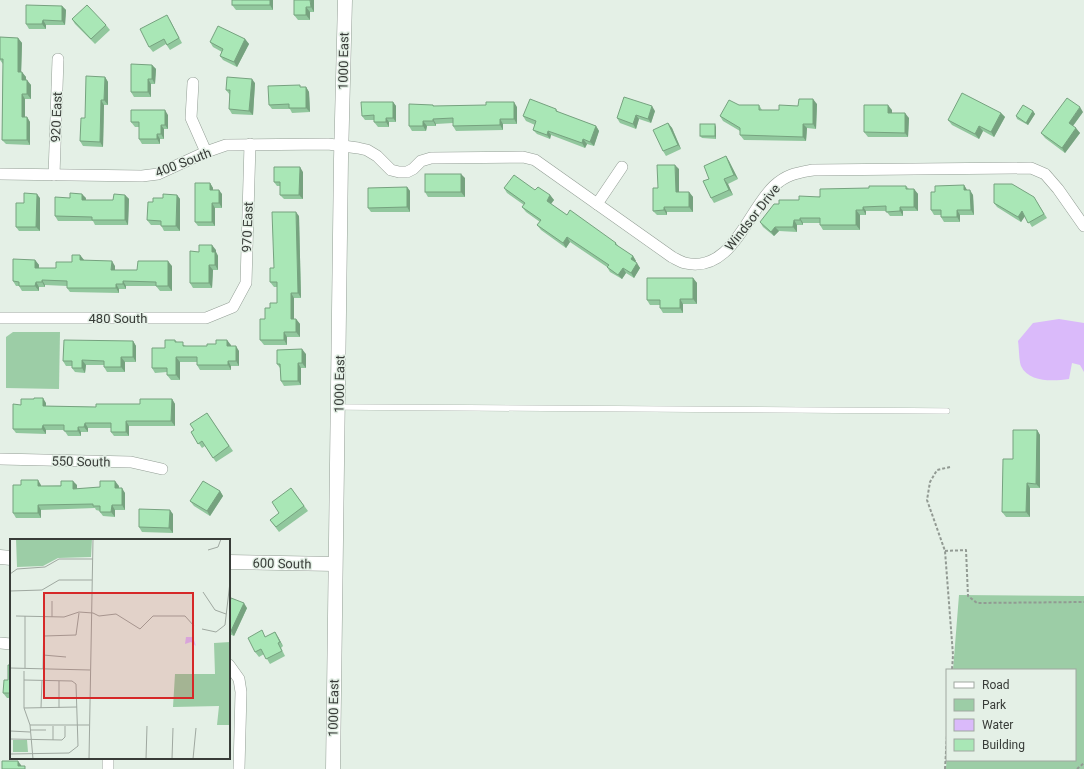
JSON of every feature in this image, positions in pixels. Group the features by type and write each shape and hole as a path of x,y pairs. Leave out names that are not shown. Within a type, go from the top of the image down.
{"street":[{"name":"1000 East","path":"332,769 341,146 345,0"},
{"name":"920 East","path":"54,175 58,59"},
{"path":"192,83 191,118 206,152"},
{"name":"970 East","path":"233,307 246,283 250,144"},
{"name":"400 South","path":"0,174 142,176 158,174 206,152 226,145 328,144 341,146"},
{"name":"Windsor Drive","path":"341,146 367,150 377,156 391,170 399,172 407,172 421,161 431,158 523,157 536,160 672,257 685,263 699,264 714,261 728,250 774,186 791,174 813,170 1031,168 1045,174 1058,189 1084,226"},
{"path":"597,204 622,168"},
{"name":"480 South","path":"0,318 206,318 233,307"},
{"name":"550 South","path":"0,459 131,462 162,469"},
{"path":"0,557 10,558"},
{"name":"600 South","path":"230,562 335,564"},
{"path":"0,643 10,644"},
{"path":"230,666 239,679 241,692 239,769"}],"lane":[{"path":"338,407 947,411"}],"path":[{"path":"950,467 937,470 930,482 927,500 945,551 953,655 952,669"},
{"path":"945,551 966,550 968,596 977,603 1084,602"},
{"path":"944,769 946,746"},
{"path":"1077,769 1084,763"}],"green space":[{"path":"13,332 60,332 59,389 6,388 6,337"},
{"path":"959,595 1084,596 1084,769 946,769 946,761 1076,761 1076,669 953,669"}],"water":[{"path":"1059,319 1084,323 1084,372 1080,365 1072,363 1069,379 1042,380 1036,378 1025,372 1021,366 1018,341 1033,323"}],"building":[{"path":"232,0 270,0 270,5 232,5"},
{"path":"294,0 310,0 311,7 306,7 306,15 294,15"},
{"path":"26,5 62,6 62,21 43,20 42,24 26,24"},
{"path":"87,5 106,25 91,39 72,19"},
{"path":"167,15 179,38 167,45 164,39 149,47 140,29"},
{"path":"218,26 245,39 234,62 220,56 223,49 210,42"},
{"path":"0,37 18,38 18,72 22,72 22,80 27,80 27,94 22,94 22,117 27,117 27,140 2,140 3,59 0,59"},
{"path":"131,64 152,65 152,79 148,79 148,92 131,92"},
{"path":"86,76 105,77 104,100 101,100 100,142 80,141 81,118 85,118"},
{"path":"227,77 252,79 249,111 229,109 230,90 226,90"},
{"path":"300,85 300,87 306,87 306,108 289,108 289,104 269,105 268,86"},
{"path":"962,93 1001,113 991,132 979,126 975,134 948,120"},
{"path":"624,97 652,106 648,119 636,115 633,124 617,118"},
{"path":"1067,98 1080,107 1069,123 1076,128 1062,148 1041,133"},
{"path":"530,99 556,109 556,111 596,126 590,142 583,139 582,143 548,131 547,135 533,130 536,121 523,116"},
{"path":"799,99 813,99 813,124 803,124 803,137 740,135 740,128 720,116 729,100 739,105 759,105 759,110 779,110 779,105 798,106"},
{"path":"361,102 393,102 393,118 386,118 386,122 374,122 374,115 362,116"},
{"path":"486,102 514,102 514,119 500,119 500,125 453,126 453,118 433,119 433,121 423,121 423,126 409,126 409,104 433,106 486,105"},
{"path":"864,105 888,105 888,113 905,113 905,133 864,132"},
{"path":"1023,105 1033,111 1026,123 1016,116"},
{"path":"131,110 165,110 165,125 161,125 161,134 157,134 157,139 139,139 139,122 131,122"},
{"path":"668,123 678,145 663,151 653,130"},
{"path":"700,124 715,124 715,136 700,136"},
{"path":"726,156 734,175 724,179 729,190 711,198 703,181 709,179 704,166"},
{"path":"657,165 675,165 676,192 689,192 689,207 664,207 664,210 653,211 653,188 658,188"},
{"path":"274,167 300,167 299,195 280,195 280,182 274,182"},
{"path":"425,174 461,174 461,192 425,192"},
{"path":"514,175 535,190 538,187 550,195 547,201 567,215 570,210 633,256 631,259 637,263 631,273 623,268 618,275 607,267 609,265 567,237 563,243 537,225 541,220 522,207 525,203 504,188"},
{"path":"195,183 210,183 210,190 219,190 219,203 212,203 212,222 195,222"},
{"path":"994,184 1012,184 1034,197 1044,214 1028,223 1022,211 1018,217 994,203"},
{"path":"964,185 964,190 970,190 971,210 957,210 957,217 941,217 941,210 931,210 931,192 935,192 935,186"},
{"path":"869,186 906,186 906,189 914,189 914,207 900,207 900,211 886,212 886,206 863,207 863,210 856,210 856,225 820,225 820,218 800,218 800,220 794,220 793,227 775,227 771,232 760,222 774,204 779,204 779,200 799,200 799,196 820,197 820,189 869,188"},
{"path":"407,187 407,207 368,208 368,188"},
{"path":"24,193 37,194 36,227 16,227 16,203 24,203"},
{"path":"70,193 82,194 82,200 113,200 114,194 125,195 125,220 92,220 92,217 55,216 55,197 70,198"},
{"path":"163,194 177,195 176,226 161,226 161,221 147,220 148,202 153,202 153,198 163,198"},
{"path":"272,212 296,212 298,293 291,293 291,319 296,319 296,332 284,332 284,340 260,340 260,319 265,319 265,308 270,308 270,303 277,303 277,282 270,282 270,268 274,268"},
{"path":"199,245 212,245 212,252 215,252 215,265 209,265 209,283 190,283 190,251 199,252"},
{"path":"72,255 80,255 80,260 112,261 111,270 137,270 138,261 168,261 168,286 156,286 156,282 123,281 123,284 116,284 116,288 67,288 67,281 42,280 42,282 36,282 35,286 19,286 19,282 13,281 13,259 35,260 35,268 56,268 56,262 72,262"},
{"path":"647,278 693,278 693,299 680,299 680,308 660,308 660,300 647,300"},
{"path":"64,340 133,341 133,357 121,357 121,367 104,367 104,361 82,360 82,368 72,368 72,361 63,361"},
{"path":"165,340 183,342 183,346 207,346 207,344 216,344 216,340 227,340 227,346 236,346 236,361 228,361 228,365 197,365 197,357 176,357 176,375 167,375 167,368 152,368 152,348 165,348"},
{"path":"302,349 302,363 298,363 298,381 281,381 280,364 277,364 277,350"},
{"path":"43,398 43,406 96,407 96,404 140,404 140,399 172,399 171,421 126,421 126,432 111,432 111,423 85,423 84,427 78,427 78,431 64,431 64,425 43,425 42,429 13,429 13,404 21,405 21,399"},
{"path":"207,413 229,446 213,458 202,441 198,444 191,432 194,430 190,424"},
{"path":"1013,430 1037,430 1036,484 1027,483 1026,512 1002,512 1003,459 1013,459"},
{"path":"21,480 38,480 38,486 61,486 61,481 73,481 73,489 100,487 100,481 115,481 115,488 122,488 122,505 112,505 111,512 100,512 100,506 93,506 93,504 38,505 38,513 13,513 13,485 21,485"},
{"path":"203,481 220,491 207,511 190,501"},
{"path":"291,488 304,506 276,527 270,520 279,513 272,502"},
{"path":"139,509 170,510 169,528 139,527"},
{"path":"231,598 244,603 231,631 230,630"},
{"path":"262,630 265,637 275,632 280,642 278,643 282,651 266,659 261,649 255,652 248,638"},
{"path":"8,665 10,665 10,693 3,693 4,680 8,680"},
{"path":"2,761 18,761 18,766 25,766 25,769 2,769"}]}
